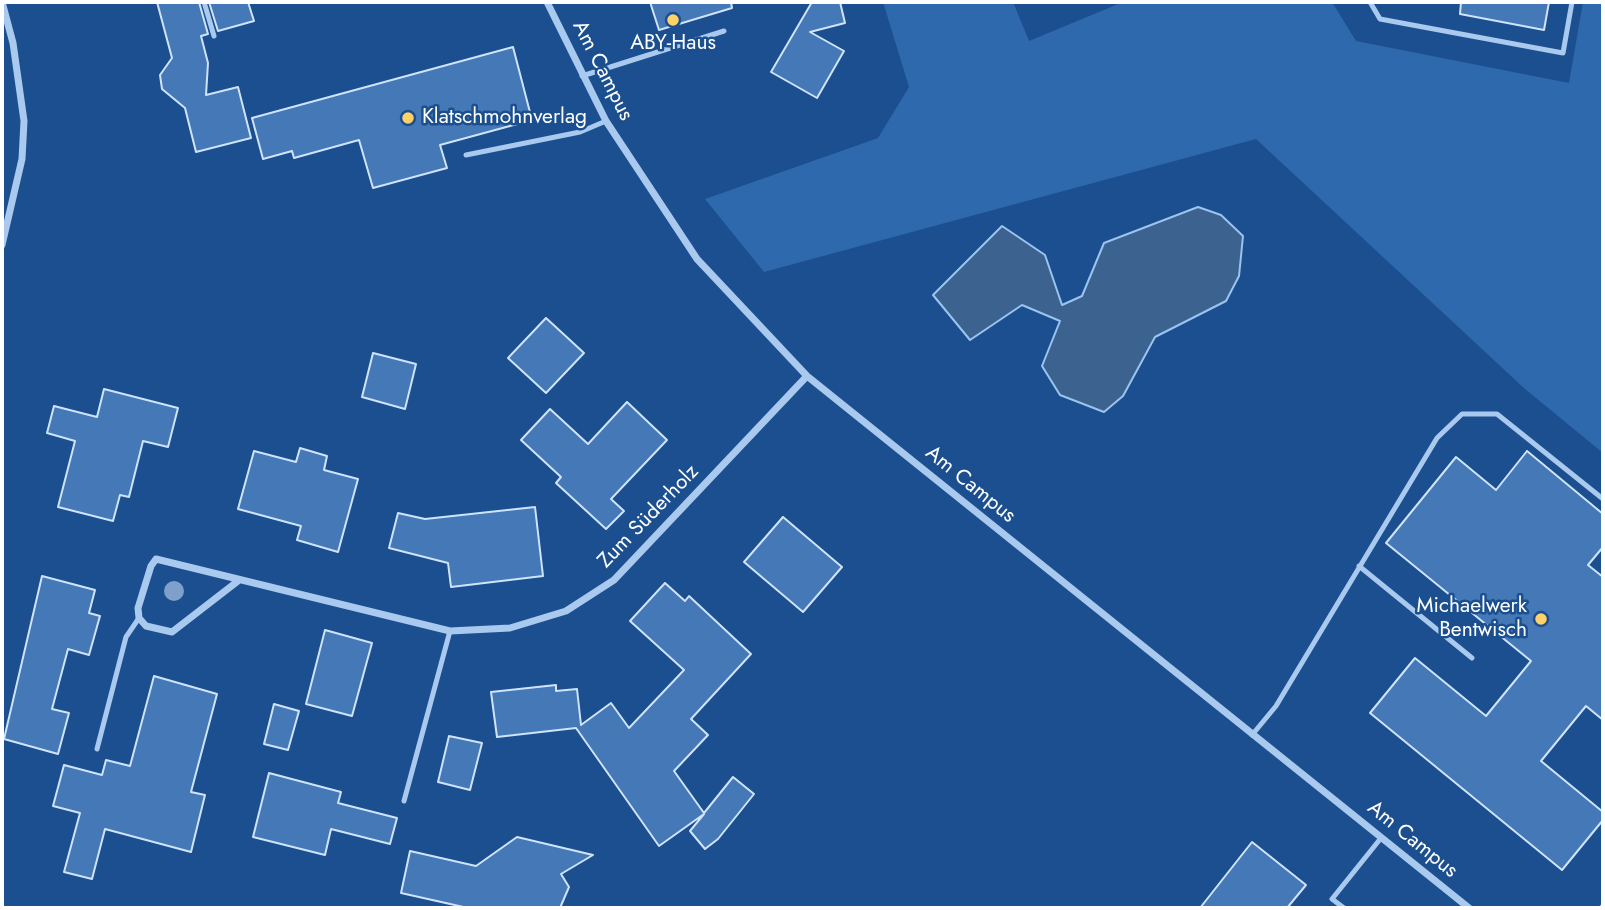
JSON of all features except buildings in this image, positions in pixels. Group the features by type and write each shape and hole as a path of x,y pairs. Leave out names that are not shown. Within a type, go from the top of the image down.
{"street":[{"path":"2,2 13,43 24,121 22,159 2,245"},
{"name":"Am Campus","path":"547,2 606,121 697,259 807,376 1469,908"},
{"name":"Zum Süderholz","path":"139,618 138,608 151,566 156,559 450,631 522,625 566,611 614,580 807,376"},
{"path":"139,618 146,626 172,632 238,581"}],"lane":[{"path":"204,2 215,36"},
{"path":"1370,2 1380,19 1563,53 1572,2"},
{"path":"582,76 724,31"},
{"path":"466,155 580,132 606,121"},
{"path":"1252,735 1276,706 1437,438 1462,414 1497,414 1603,499"},
{"path":"1359,566 1472,658"},
{"path":"97,749 125,637 139,618"},
{"path":"404,801 450,631"},
{"path":"1344,908 1332,899 1381,838"}],"shaded area":[{"path":"883,2 1013,2 1029,41 1123,2 1332,2 1356,41 1569,83 1583,2 1603,2 1603,453 1525,389 1256,139 764,272 705,199 878,138 909,87"},
{"path":"1198,207 1221,215 1243,236 1239,276 1226,301 1155,337 1123,396 1104,412 1060,395 1042,366 1060,321 1022,305 970,340 933,295 1002,226 1045,255 1062,305 1082,296 1104,243"}],"place":[{"name":"ABY-Haus","path":"673,20"},
{"name":"Klatschmohnverlag","path":"408,118"},
{"name":"Michaelwerk Bentwisch","path":"1541,619"}]}
